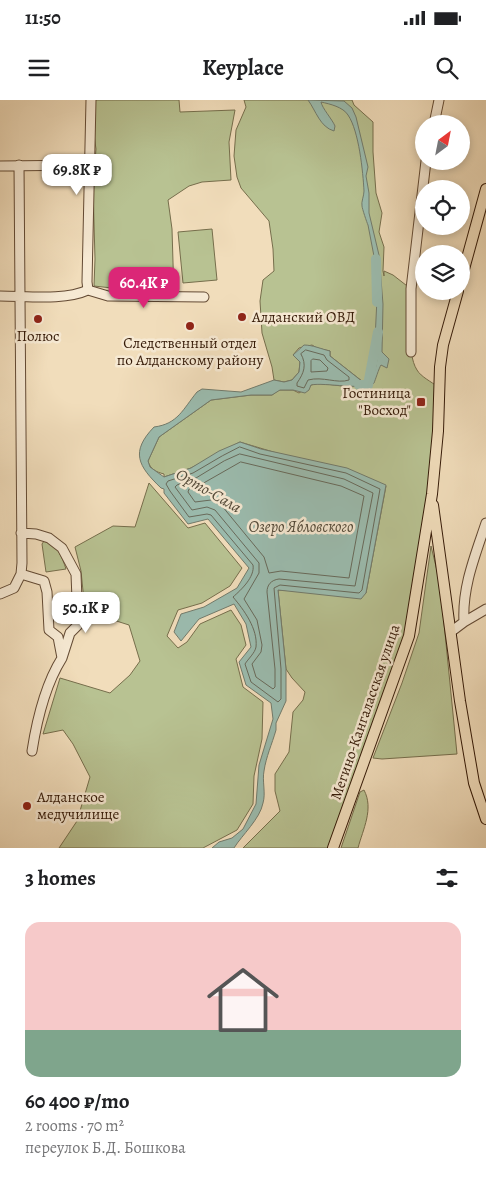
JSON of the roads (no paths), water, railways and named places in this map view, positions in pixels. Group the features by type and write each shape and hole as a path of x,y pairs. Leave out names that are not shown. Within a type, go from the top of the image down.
{"main road":[{"path":"470,247 486,189"},
{"name":"Мегино-Кангаласская улица","path":"333,848 408,636 432,494 438,432 440,366 443,345 456,300"},
{"name":"Мегино-Кангаласская улица","path":"432,494 460,700 473,776 486,818"}],"street":[{"path":"88,290 92,100"},
{"path":"436,115 439,100"},
{"path":"0,594 14,588 20,574 19,165"},
{"path":"0,166 90,165"},
{"path":"410,352 411,289 425,170"},
{"path":"0,296 66,296 88,290 108,296 204,297"},
{"path":"464,622 463,604 467,578 486,524"},
{"path":"21,533 36,534 49,538 62,548 76,574 78,625 70,633 62,658 53,672 36,725 32,751"},
{"path":"20,574 44,581 47,592 49,630 58,636 62,658"},
{"path":"452,631 486,609"}],"water":[{"name":"Озеро Ябловского","path":"308,100 344,101 352,108 356,117 368,167 366,176 369,193 369,213 379,255 383,304 382,352 389,359 387,368 381,365 374,383 370,385 317,384 311,385 305,393 293,390 280,390 272,395 251,395 211,400 159,437 148,461 150,467 164,477 191,468 219,451 240,442 261,449 347,468 386,485 366,593 361,599 278,590 286,669 286,701 276,723 276,730 265,766 263,803 255,821 234,848 212,848 219,842 232,838 243,829 256,804 259,765 273,719 271,703 246,685 239,662 251,647 246,624 234,604 199,619 181,641 174,632 181,614 204,607 237,588 249,568 208,519 188,524 164,493 164,489 153,480 142,466 140,451 146,436 154,427 169,423 184,410 197,392 202,389 241,392 274,380 284,382 292,380 299,372 300,362 293,355 304,345 330,351 330,356 363,382 372,379 377,360 375,340 378,277 368,225 362,206 364,191 358,141 352,122 343,110 321,102 335,126 334,131 325,126"}],"waterway":[{"name":"Орто-Сала","path":"376,259 377,302"},
{"name":"Орто-Сала","path":"359,385 368,385 378,332"}],"place":[{"name":"Алданский ОВД","path":"242,317"},
{"name":"Полюс","path":"38,319"},
{"name":"Следственный отдел по Алданскому району","path":"190,326"},
{"name":"Гостиница \"Восход\"","path":"421,402"},
{"name":"Алданское медучилище","path":"27,806"}]}
